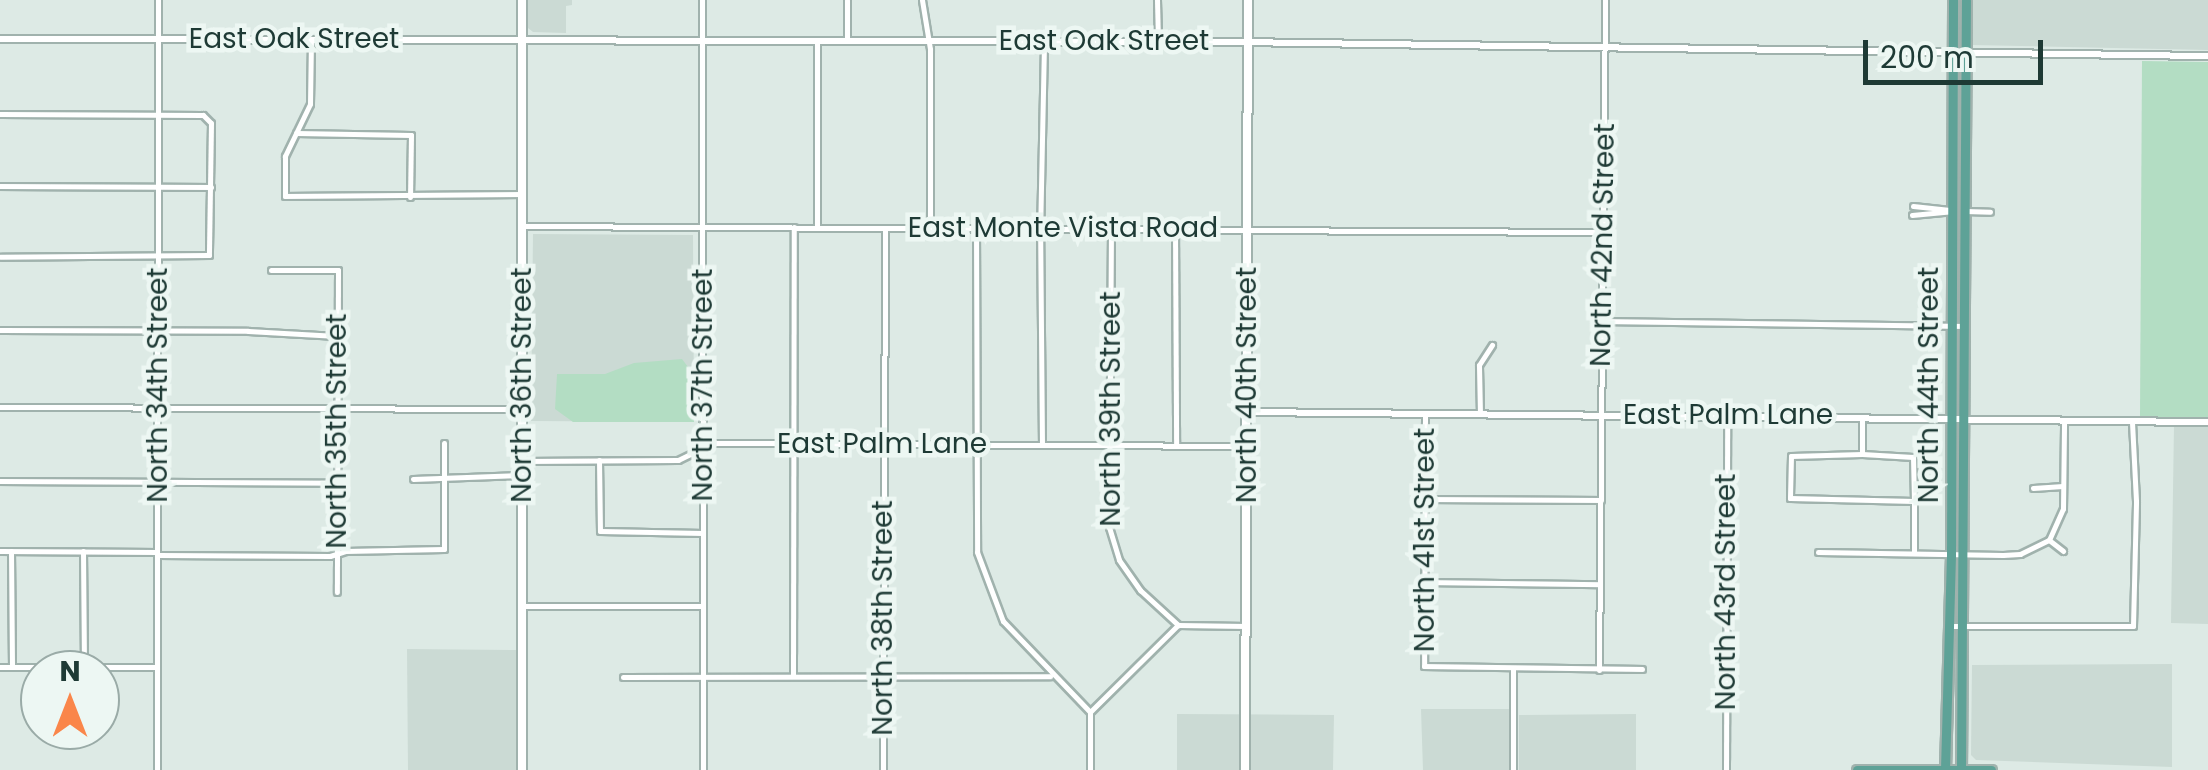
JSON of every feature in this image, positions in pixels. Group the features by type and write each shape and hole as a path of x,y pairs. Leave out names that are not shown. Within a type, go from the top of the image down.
{"main road":[{"name":"North 36th Street","path":"522,0 522,770"},
{"name":"North 40th Street","path":"1245,770 1248,0"},
{"name":"North 44th Street","path":"1953,0 1964,326 1961,770"},
{"name":"North 44th Street","path":"1944,770 1951,555 1952,326 1966,0"},
{"path":"1857,770 1991,770"}],"street":[{"name":"North 34th Street","path":"156,770 158,0"},
{"name":"North 37th Street","path":"702,0 703,770"},
{"path":"846,0 846,40"},
{"path":"922,0 929,40 930,228"},
{"path":"1157,0 1158,42"},
{"name":"North 42nd Street","path":"1599,670 1605,0"},
{"path":"310,37 310,104 306,121 285,156 285,196 522,194"},
{"name":"East Oak Street","path":"0,39 1248,42 2208,56"},
{"path":"817,40 817,227"},
{"path":"1042,445 1044,41"},
{"path":"0,114 208,117 211,187 209,255 0,257"},
{"path":"296,132 410,135 410,197"},
{"path":"0,186 211,187"},
{"path":"1913,206 1990,212"},
{"path":"1912,215 1959,211"},
{"name":"East Monte Vista Road","path":"522,226 1604,232"},
{"path":"793,675 794,227"},
{"name":"North 38th Street","path":"883,770 885,227"},
{"path":"976,228 975,543 983,578 1003,621 1090,712"},
{"name":"North 39th Street","path":"1110,229 1112,544 1140,590 1178,625"},
{"path":"1175,229 1176,446"},
{"name":"North 35th Street","path":"270,270 338,270 337,592"},
{"path":"1602,322 1964,326"},
{"path":"0,330 336,336"},
{"path":"1480,414 1479,364 1492,345"},
{"path":"0,407 521,409"},
{"name":"East Palm Lane","path":"1248,412 2208,422"},
{"name":"North 41st Street","path":"1425,413 1424,666 1513,669"},
{"name":"North 43rd Street","path":"1726,770 1727,414"},
{"path":"1862,416 1862,454"},
{"path":"1818,552 2020,554 2050,540 2061,519 2064,420"},
{"path":"1948,626 2133,626 2136,502 2132,420"},
{"path":"0,551 338,554 444,549 444,442"},
{"name":"East Palm Lane","path":"522,460 678,460 703,444 1248,446"},
{"path":"1914,501 1790,498 1790,456 1862,454 1913,458 1914,501 1914,553"},
{"path":"599,460 600,531 703,534"},
{"path":"413,479 521,475"},
{"path":"0,481 340,483"},
{"path":"2033,488 2063,486"},
{"path":"1425,499 1601,500"},
{"path":"2050,540 2064,551"},
{"path":"11,551 12,667"},
{"path":"84,552 84,650"},
{"path":"1424,582 1600,584"},
{"path":"522,606 703,606"},
{"path":"1090,770 1090,712 1178,625 1246,626"},
{"path":"0,667 20,667"},
{"path":"120,668 158,667"},
{"path":"1513,770 1513,669 1642,669"},
{"path":"623,677 1052,676"}],"shaded area":[{"path":"528,0 572,0 572,5 566,6 566,33 533,32 528,28"},
{"path":"1971,0 2208,0 2208,50 1971,45"},
{"path":"533,234 693,235 694,422 531,421"},
{"path":"2174,425 2208,426 2208,624 2171,623"},
{"path":"407,649 522,650 522,770 408,770"},
{"path":"2172,664 2172,767 1976,760 1971,755 1972,665"},
{"path":"1421,709 1513,709 1513,770 1423,770"},
{"path":"1177,714 1334,715 1333,770 1177,770"},
{"path":"1636,714 1636,770 1519,770 1519,715"}],"green space":[{"path":"2142,61 2208,62 2208,418 2140,417"},
{"path":"682,359 694,375 694,422 573,422 555,409 557,374 605,374 634,363"}]}
